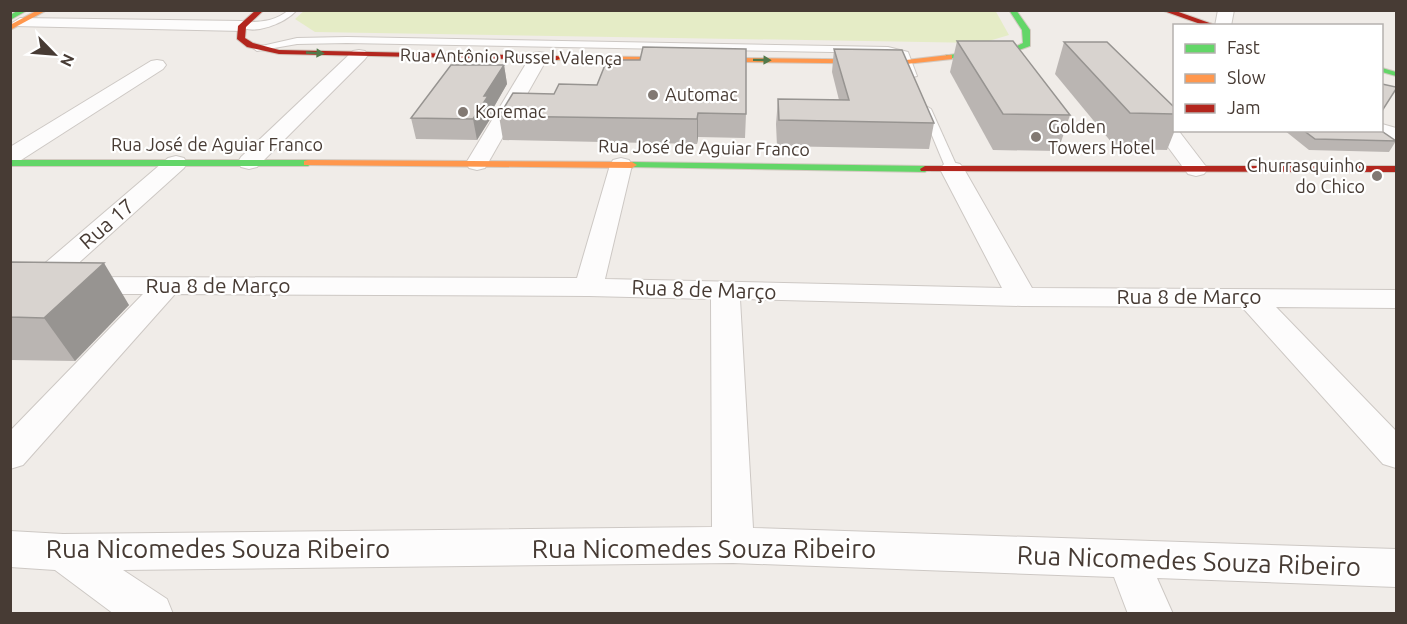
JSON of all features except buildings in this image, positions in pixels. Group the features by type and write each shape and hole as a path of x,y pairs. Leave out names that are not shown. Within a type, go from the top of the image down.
{"main road":[{"path":"15,17 44,10"},
{"path":"257,48 246,44 241,39 242,26 261,10"},
{"name":"Rua Antônio Russel Valença","path":"257,48 359,55 906,62 1019,48 1027,44 1029,38 1027,29 1012,10"},
{"path":"1164,10 1209,24"},
{"name":"Rua José de Aguiar Franco","path":"10,163 477,163 952,170 1396,169"}],"street":[{"path":"15,17 242,26"},
{"path":"249,162 359,55"},
{"path":"477,163 539,57"},
{"path":"10,157 157,65"},
{"path":"1136,90 1196,169"},
{"name":"Rua 17","path":"24,285 176,163"},
{"path":"589,287 621,165"},
{"path":"952,170 1022,297"},
{"name":"Rua 8 de Março","path":"24,285 589,287 1022,297 1396,299"},
{"path":"10,455 168,285"},
{"path":"725,291 733,545"},
{"path":"1249,297 1396,454"},
{"name":"Rua Nicomedes Souza Ribeiro","path":"10,549 63,552 733,545 1396,568"},
{"path":"63,552 151,614"},
{"path":"1127,558 1151,614"}],"lane":[{"path":"242,26 271,25 283,20 294,10"},
{"path":"257,48 297,41 347,40 881,50 905,54 915,84"},
{"path":"920,94 952,170"}],"green space":[{"path":"305,10 995,10 1009,35 982,43 315,32 295,19"}],"traffic: fast":[{"path":"10,18 25,10"},
{"path":"949,57 1019,48 1027,44 1026,30 1012,10"},
{"path":"1383,70 1396,74"},
{"path":"10,163 308,163"},
{"path":"632,165 925,169"}],"traffic: slow":[{"path":"10,28 44,10"},
{"path":"557,58 906,62 949,57"},
{"path":"308,163 632,165"}],"traffic: jam":[{"path":"261,10 242,26 241,39 250,45 279,52 557,58"},
{"path":"1164,10 1209,24"},
{"path":"925,169 1396,169"}],"place":[{"name":"Automac","path":"653,95"},
{"name":"Koremac","path":"463,112"},
{"name":"Golden Towers Hotel","path":"1036,137"},
{"name":"Churrasquinho do Chico","path":"1377,176"}]}
